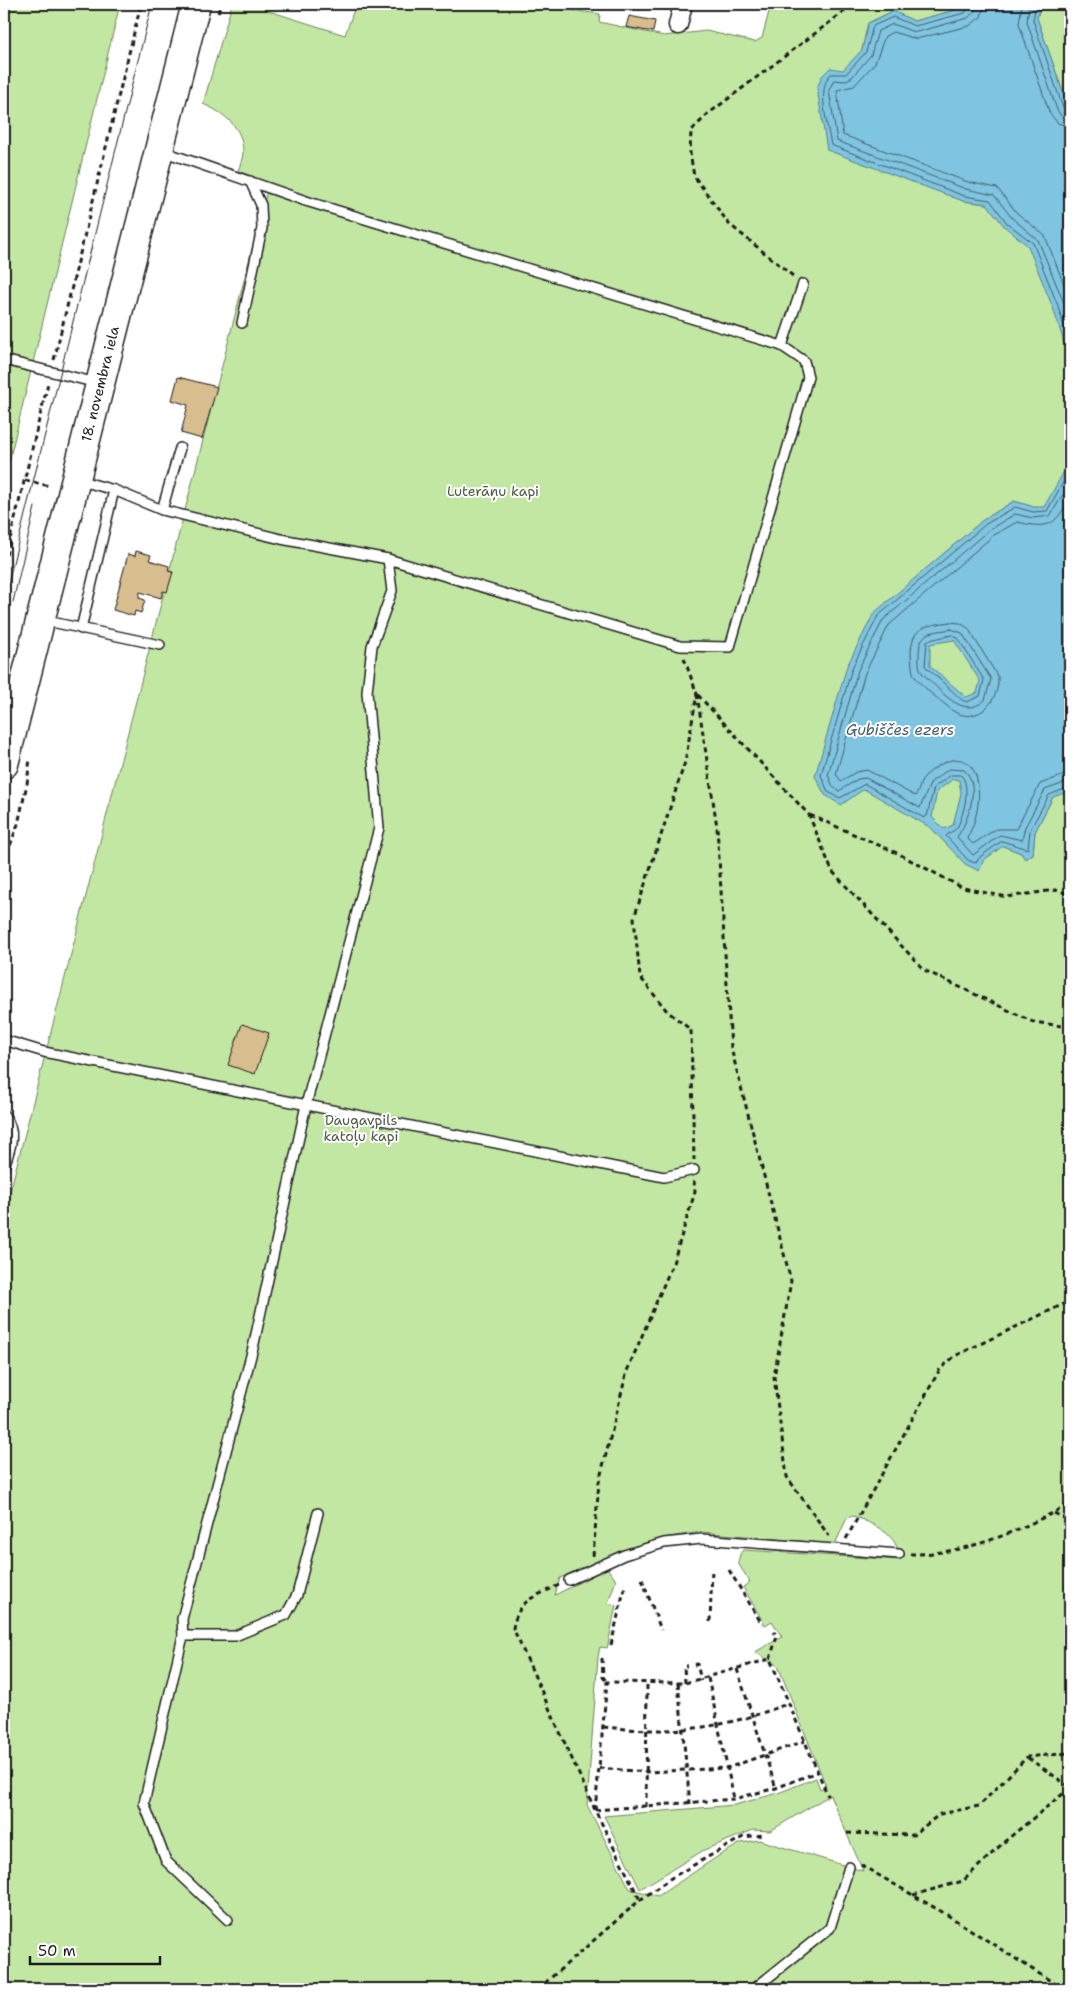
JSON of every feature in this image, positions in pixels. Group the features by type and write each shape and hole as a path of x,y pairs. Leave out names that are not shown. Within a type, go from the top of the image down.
{"main road":[{"name":"18. novembra iela","path":"4,764 196,4"}],"street":[{"path":"678,25 683,4"}],"lane":[{"path":"76,479 114,490 162,510 281,539 388,560 680,646 730,647 808,377 804,361 782,346 309,202 159,150"},
{"path":"242,323 262,228 261,205 250,181"},
{"path":"782,346 803,284"},
{"path":"4,360 100,384"},
{"path":"162,510 180,448"},
{"path":"82,629 114,490"},
{"path":"228,1920 166,1861 144,1803 183,1636 182,1619 253,1348 306,1105 379,828 367,692 372,646 392,591 388,560"},
{"path":"40,619 160,645"},
{"path":"4,1040 44,1052 664,1177 694,1170"},
{"path":"4,1114 10,1123 12,1146 4,1166"},
{"path":"183,1636 235,1636 286,1615 297,1595 318,1513"},
{"path":"569,1580 624,1555 664,1543 702,1539 899,1554"},
{"path":"754,1989 830,1928 849,1867"}],"path":[{"path":"4,564 141,4"},
{"path":"803,284 729,224 694,176 690,153 692,130 708,114 854,4"},
{"path":"25,480 49,486"},
{"path":"680,646 697,694 717,827 731,1048 791,1281 774,1377 787,1477 840,1550 940,1369 954,1356 1070,1301"},
{"path":"697,694 809,815 832,871 924,970 1033,1022 1070,1027"},
{"path":"592,1569 599,1482 604,1456 627,1371 672,1262 695,1192 691,1030 668,1012 640,977 634,918 684,762 697,694"},
{"path":"809,815 897,853 963,888 1007,897 1055,890 1070,894"},
{"path":"899,1554 928,1554 961,1550 1020,1530 1070,1504"},
{"path":"1054,1512 1070,1521"},
{"path":"710,1622 712,1568"},
{"path":"729,1570 762,1624"},
{"path":"642,1579 661,1630"},
{"path":"569,1580 522,1604 516,1613 513,1628 595,1810 640,1900"},
{"path":"611,1646 625,1586"},
{"path":"774,1632 776,1636 770,1659 828,1796"},
{"path":"595,1810 607,1682 603,1677 602,1658"},
{"path":"607,1682 685,1683 770,1659"},
{"path":"694,1665 697,1664 701,1680"},
{"path":"685,1683 684,1666 687,1666"},
{"path":"737,1669 776,1788"},
{"path":"708,1678 734,1799"},
{"path":"646,1807 647,1682"},
{"path":"678,1683 690,1804"},
{"path":"603,1727 647,1731 719,1726 753,1718 789,1703"},
{"path":"599,1768 646,1772 727,1768 765,1757 805,1741"},
{"path":"847,1833 913,1834 940,1814 979,1806 1027,1757 1070,1753"},
{"path":"913,1895 963,1881 1004,1842 1070,1788 1027,1757"},
{"path":"595,1810 690,1804 734,1799 776,1788 818,1772"},
{"path":"538,1989 640,1900 671,1878 743,1837 764,1835"},
{"path":"861,1865 913,1895 1063,1989"}],"green space":[{"path":"4,4 120,4 4,482"},
{"path":"232,4 271,4 269,11 345,35 356,4 522,4 600,14 599,22 664,36 706,31 755,42 762,38 771,4 968,4 963,8 914,21 893,11 868,23 862,50 947,194 963,201 987,204 1070,186 1063,341 1070,361 1070,1989 4,1989 4,1215 269,183 238,171 243,152 240,135 231,122 203,104","holes":["1014,501 1033,507 909,600 914,579 983,520","1053,797 1035,832 1033,854 1025,859 1021,853 1003,846","853,1516 884,1531 895,1543 899,1560 743,1550 738,1563 750,1582 743,1587 765,1625 772,1621 782,1637 755,1652 778,1666 826,1786 820,1789 816,1778 778,1793 735,1805 604,1816 640,1889 704,1850 753,1830 770,1831 830,1795 863,1871 759,1840 741,1843 658,1896 630,1889 587,1805 598,1657 600,1647 607,1648 608,1645 616,1605 608,1603 616,1580 607,1568 555,1595 560,1578 625,1550 663,1538 701,1532 833,1544 837,1540 847,1518"]},
{"path":"1041,4 1070,4 1070,112 1037,18"}],"water":[{"path":"968,4 1041,4 1037,18 1070,112 1070,361 1053,308 1028,246 1004,226 987,204 963,201 827,150 817,88 822,76 830,68 843,70 862,50 868,23 893,11 914,21 963,8"},
{"name":"Gubiščes ezers","path":"1070,455 1070,791 1053,797 1035,832 1033,854 1025,859 1021,853 1003,846 984,860 979,871 965,864 931,828 864,789 841,805 825,795 815,776 847,666 874,613 983,520 1014,501 1034,507 1044,507 1066,468","holes":["954,640 980,681 977,693 966,697 930,666 930,644","953,779 959,780 961,793 953,825 944,829 932,817 937,791"]}],"building":[{"path":"629,16 655,21 653,32 626,27"},
{"path":"178,377 217,387 202,439 181,433 188,405 172,400"},
{"path":"136,551 151,555 149,560 169,566 168,571 173,572 167,592 163,591 161,598 140,592 139,598 145,600 141,613 135,611 134,616 113,610 128,554 135,556"},
{"path":"242,1024 269,1033 255,1074 228,1065"}],"tram line":[{"path":"5,636 9,579 152,4"},
{"path":"13,602 35,507"}],"park label":[{"name":"Luterāņu kapi","path":"493,491"},
{"name":"Daugavpils katoļu kapi","path":"361,1128"}]}
